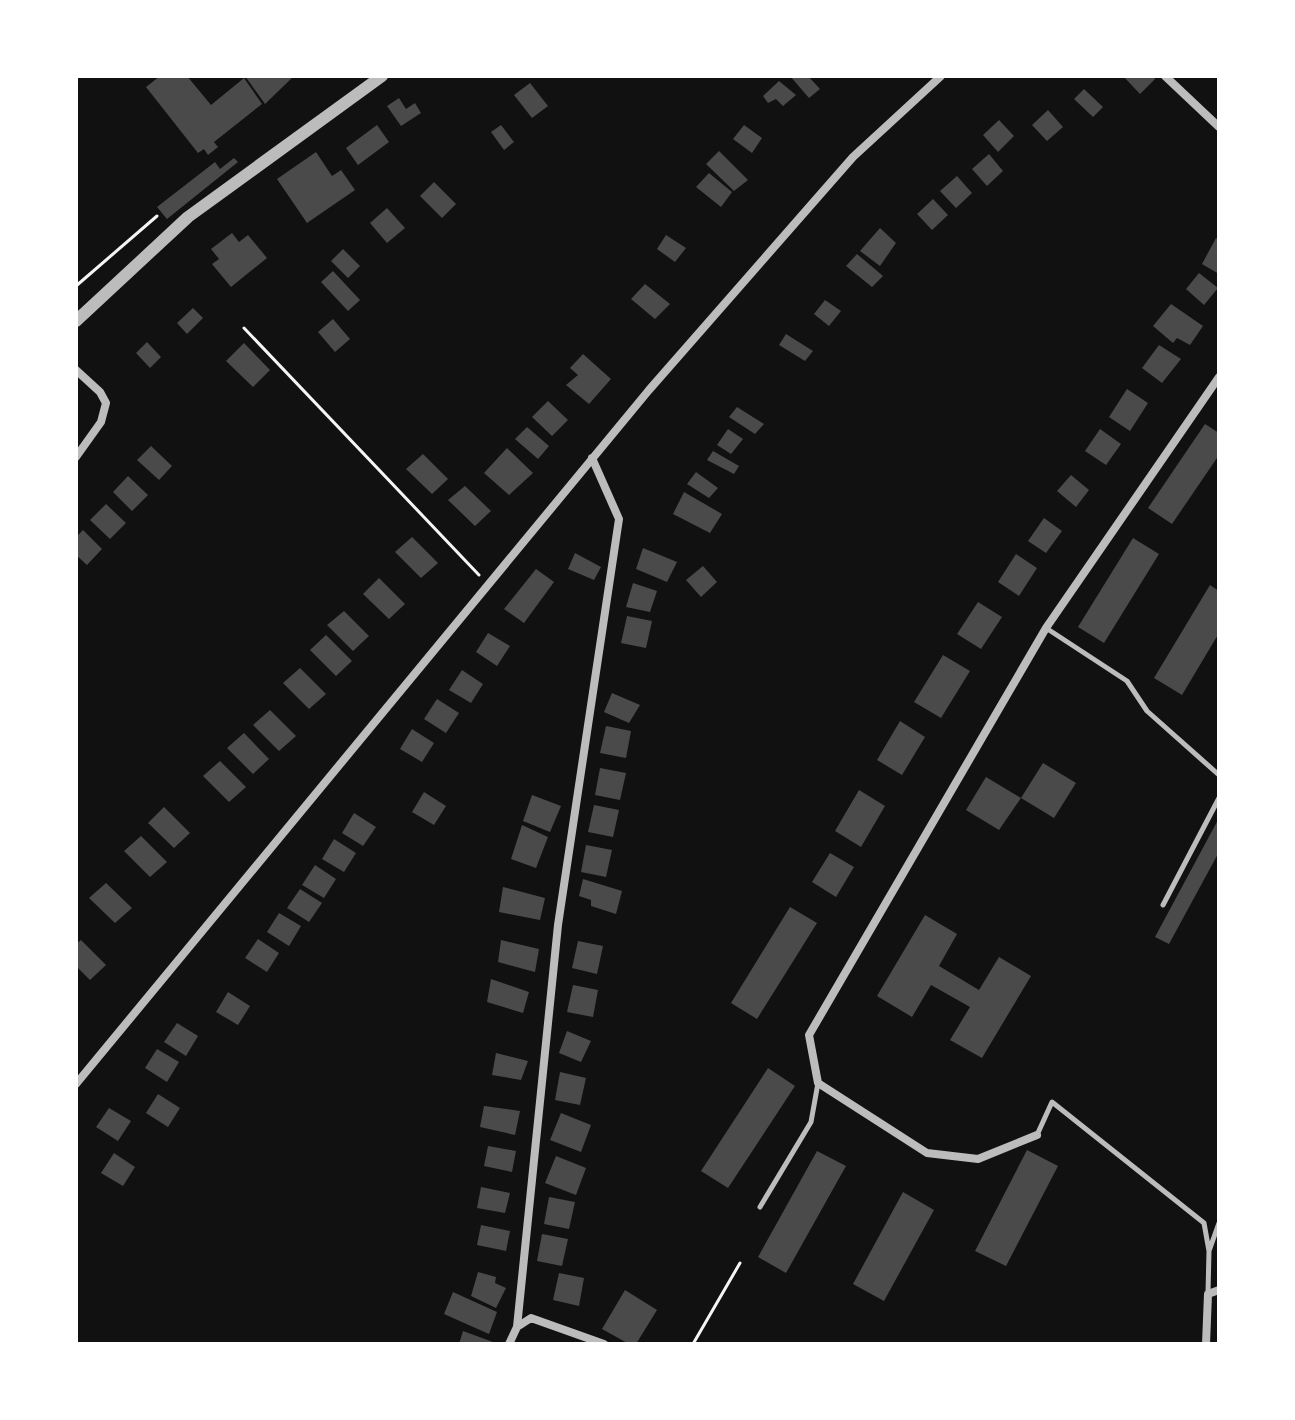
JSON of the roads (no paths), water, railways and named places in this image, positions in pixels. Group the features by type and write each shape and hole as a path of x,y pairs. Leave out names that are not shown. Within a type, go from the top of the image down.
{"street":[{"path":"76,321 188,217 382,76"},
{"path":"77,1080 592,458 853,157 941,76"},
{"path":"1165,76 1219,127"},
{"path":"76,370 100,392 106,403 101,422 76,457"},
{"path":"1037,1135 978,1159 927,1153 818,1083 809,1035 1046,628 1219,377"},
{"path":"509,1344 517,1327 558,925 619,519 592,458"},
{"path":"1206,1344 1208,1294 1219,1290"},
{"path":"517,1327 531,1318 604,1344"}],"lane":[{"path":"1046,628 1127,681 1147,711 1219,775"},
{"path":"1163,905 1219,798"},
{"path":"760,1207 811,1122 818,1083"},
{"path":"1037,1135 1052,1102 1204,1223 1209,1251 1208,1294"},
{"path":"1209,1251 1219,1223"}]}
